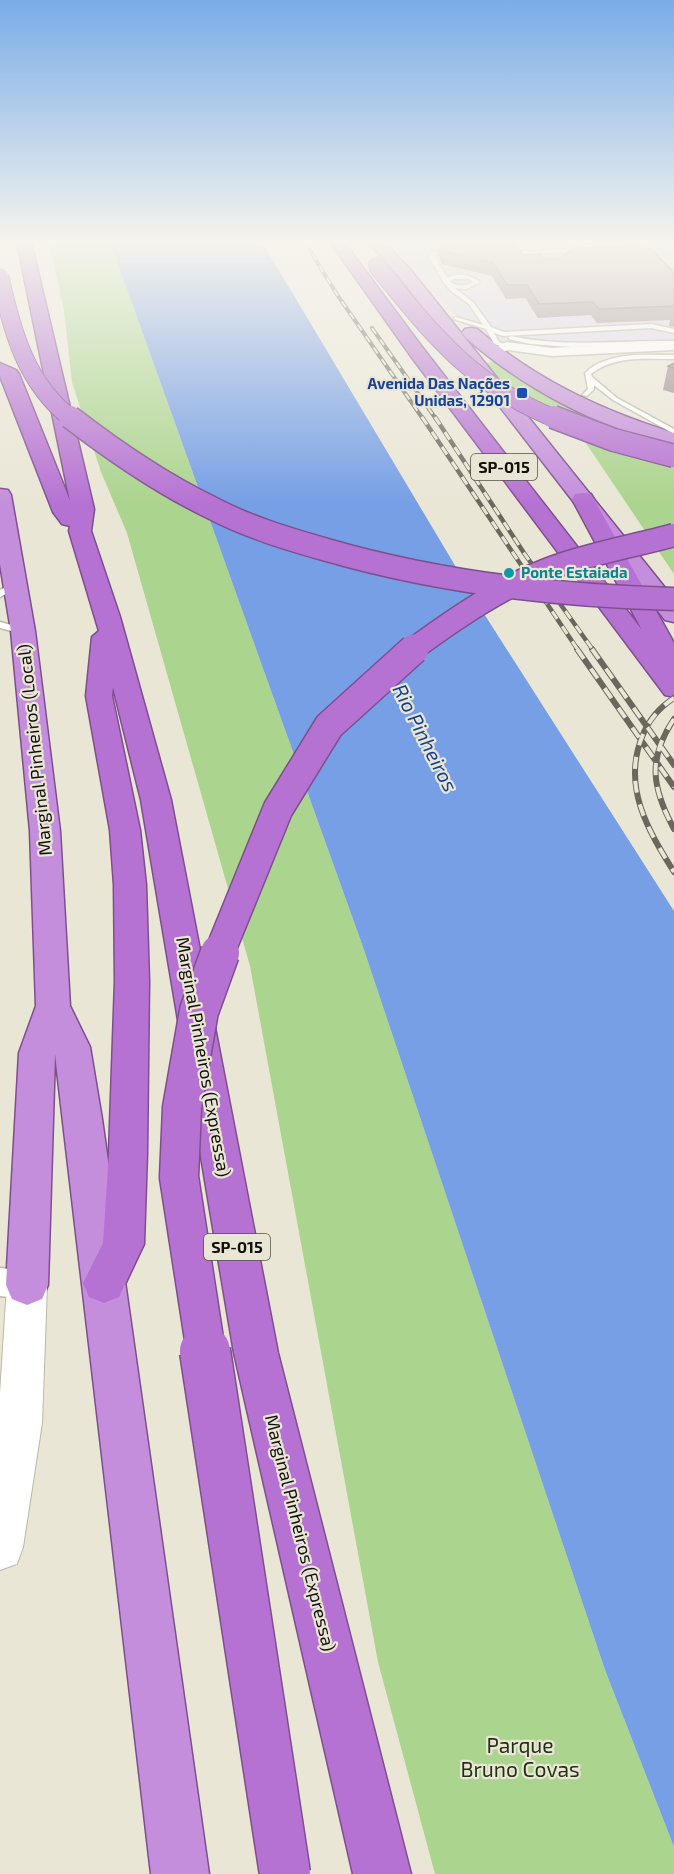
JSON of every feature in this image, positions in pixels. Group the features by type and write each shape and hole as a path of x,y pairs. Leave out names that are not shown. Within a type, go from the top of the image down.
{"highway":[{"path":"14,329 28,368 51,402 105,442 179,491 225,515 359,559 437,576 560,594 674,599"},
{"name":"Marginal Pinheiros (Expressa)","path":"43,329 83,509 80,531 108,617 156,800 256,1353 382,1874"},
{"name":"SP-015","path":"400,329 674,689"},
{"path":"431,329 448,350 471,371 509,395 558,419 674,456"},
{"path":"449,329 674,615"},
{"path":"474,329 500,344 513,369 576,397 593,412 674,440"},
{"path":"0,368 10,374 64,512 80,531"},
{"name":"Marginal Pinheiros (Local)","path":"0,498 12,628 45,831 53,1006"},
{"path":"583,499 623,574 659,634 674,666"},
{"path":"285,1874 179,1177 183,1108 199,1011 225,938 278,809 329,726 401,658 455,619 515,584 555,567 674,535"},
{"path":"104,1283 123,1244 128,1154 132,981 130,885 125,830 99,696 108,617"},
{"path":"53,1006 72,1047 180,1874"},
{"path":"13,1283 37,1053 53,1006"}],"street":[{"path":"500,344 552,352 674,345"},
{"path":"0,1548 20,1423 13,1283"}],"lane":[{"path":"490,329 496,343 500,344 607,329"},
{"path":"490,329 500,344"},
{"path":"576,397 591,389 587,376 591,369 600,364 643,358 674,357"},
{"path":"643,358 674,366"},
{"path":"587,376 615,399 674,432"},
{"path":"576,397 615,399"}],"shaded area":[{"path":"472,329 674,329 674,346 585,351 500,348"}],"green space":[{"name":"Parque Bruno Covas","path":"66,329 141,329 363,947 605,1670 674,1847 674,1874 435,1874 378,1662 250,966 127,533 101,472 72,382"},
{"path":"494,361 569,407 640,433 674,451 674,574 571,421 519,395 483,364"}],"water":[{"name":"Rio Pinheiros","path":"141,329 314,329 481,609 674,911 674,1847 605,1670 363,947"}],"railway":[{"path":"361,329 423,419"},
{"path":"373,329 436,419"},
{"path":"422,417 578,650"},
{"path":"435,417 524,553 593,650"},
{"path":"577,649 641,740"},
{"path":"592,649 647,727"},
{"path":"647,727 655,715 674,698"},
{"path":"660,746 674,719"},
{"path":"641,740 647,727"},
{"path":"647,727 660,746"},
{"path":"641,740 656,761"},
{"path":"641,740 635,773 636,791 647,824 674,872"},
{"path":"656,761 660,746"},
{"path":"660,746 674,765"},
{"path":"656,761 674,787"},
{"path":"656,761 657,787 674,829"}],"place":[{"name":"Avenida Das Nações Unidas, 12901","path":"522,393"},
{"name":"Ponte Estaiada","path":"509,573"}]}
